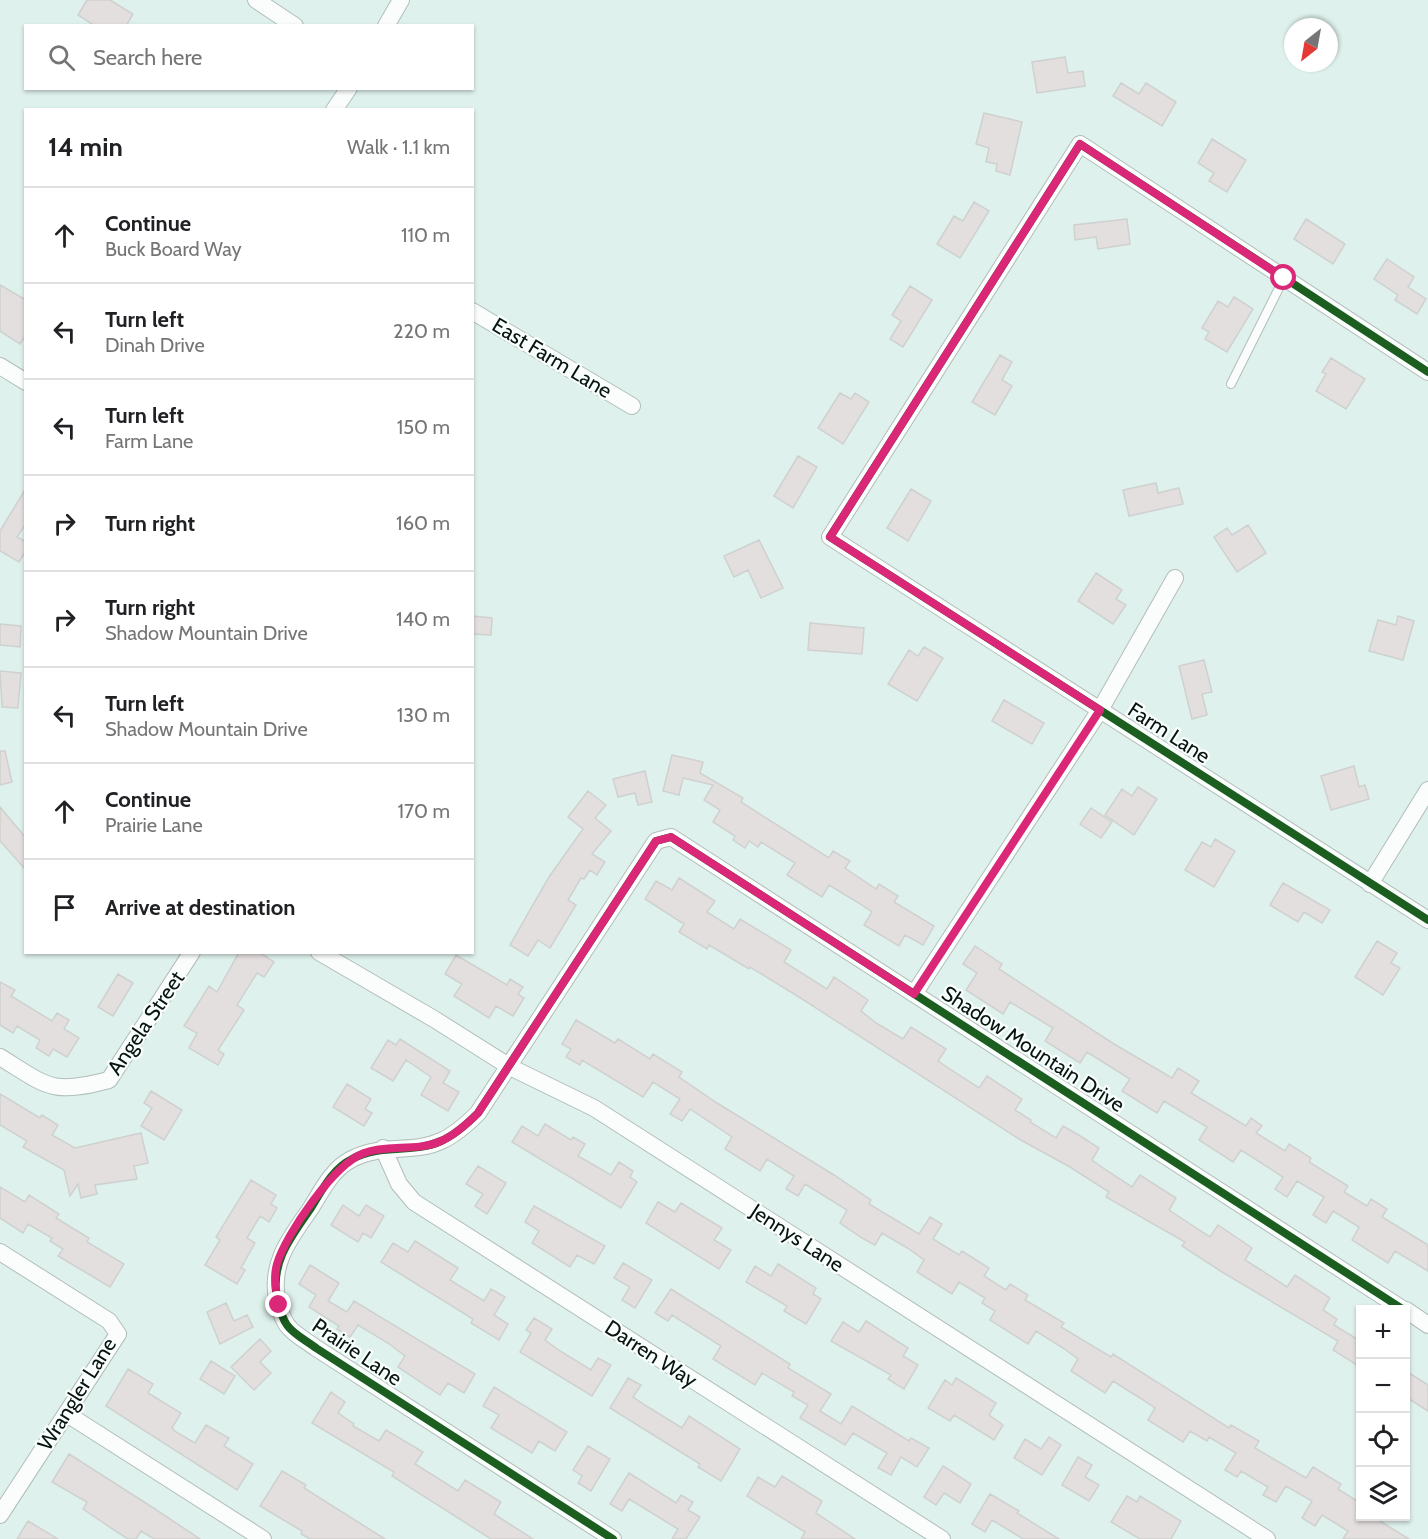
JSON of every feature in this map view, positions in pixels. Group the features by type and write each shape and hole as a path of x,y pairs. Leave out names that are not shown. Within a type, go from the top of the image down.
{"street":[{"path":"256,0 292,24"},
{"path":"387,24 401,0"},
{"path":"335,108 349,90"},
{"name":"Farm Lane","path":"1284,278 1080,144 830,537 1428,920"},
{"path":"1284,278 1428,372"},
{"name":"East Farm Lane","path":"474,311 632,406"},
{"path":"0,366 24,381"},
{"path":"914,994 1100,710 1175,578"},
{"path":"1370,884 1428,790"},
{"name":"Shadow Mountain Drive","path":"510,1067 650,846 656,841 671,837 1397,1305"},
{"name":"Angela Street","path":"0,1057 46,1085 70,1090 109,1080 191,954"},
{"name":"Jennys Lane","path":"322,954 434,1019 510,1067 594,1108 1267,1539"},
{"name":"Prairie Lane","path":"510,1067 478,1113 462,1128 441,1142 416,1147 383,1148 349,1160 332,1175 284,1249 276,1266 275,1286 279,1305 287,1325 315,1348 614,1539"},
{"name":"Darren Way","path":"383,1148 399,1184 414,1202 942,1539"},
{"name":"Wrangler Lane","path":"0,1252 109,1321 118,1334 0,1515"},
{"name":"Shadow Mountain Drive","path":"1410,1313 1428,1325"},
{"path":"67,1414 262,1539"}],"lane":[{"path":"1230,384 1284,278"}],"building":[{"path":"87,0 110,0 133,14 127,24 92,24 78,15"},
{"path":"1065,57 1068,73 1083,71 1085,86 1037,93 1032,62"},
{"path":"1121,83 1139,94 1146,83 1176,102 1162,126 1113,96"},
{"path":"984,113 1022,122 1010,175 996,171 997,164 986,162 989,148 976,144"},
{"path":"1212,139 1246,160 1227,192 1209,181 1214,173 1198,163"},
{"path":"974,202 989,211 960,258 937,244 954,216 963,221"},
{"path":"1127,219 1130,244 1098,249 1096,237 1075,240 1074,225"},
{"path":"1306,219 1345,244 1333,264 1294,239"},
{"path":"1387,259 1414,277 1408,287 1426,299 1417,314 1395,300 1398,295 1374,279"},
{"path":"0,285 24,299 24,338 20,344 0,331"},
{"path":"910,286 932,300 903,347 890,339 901,321 892,315"},
{"path":"1234,297 1253,309 1227,352 1205,339 1209,332 1202,328 1218,301 1228,307"},
{"path":"1000,355 1012,362 1002,380 1012,386 995,415 972,402"},
{"path":"1331,358 1365,379 1346,409 1316,391 1326,374 1322,372"},
{"path":"840,393 851,399 855,393 869,402 843,444 818,428"},
{"path":"798,456 817,467 793,508 774,496"},
{"path":"1156,483 1158,493 1179,488 1183,504 1129,516 1123,490"},
{"path":"911,489 931,501 908,541 887,528"},
{"path":"24,491 24,527 17,537 24,541 24,554 19,562 0,551 0,531"},
{"path":"1248,525 1266,553 1237,572 1214,537 1227,528 1232,535"},
{"path":"759,540 783,588 761,598 748,570 734,577 724,556"},
{"path":"1096,573 1122,590 1116,599 1126,605 1113,624 1078,601"},
{"path":"474,616 492,618 491,635 474,634"},
{"path":"1398,616 1414,621 1403,660 1369,651 1378,620 1396,625"},
{"path":"810,623 864,628 862,654 808,650"},
{"path":"0,624 21,626 20,647 0,645"},
{"path":"924,647 943,658 917,701 888,684 909,650 918,656"},
{"path":"1204,660 1212,692 1202,694 1207,715 1192,719 1179,666"},
{"path":"0,671 21,673 18,708 2,707"},
{"path":"1004,700 1044,723 1032,744 992,721"},
{"path":"0,751 5,751 12,782 0,785"},
{"path":"672,755 703,762 700,773 743,798 741,802 829,858 833,851 850,861 845,868 876,889 879,884 898,896 894,902 934,926 923,945 905,935 899,946 864,925 872,912 857,902 829,885 822,897 787,875 795,863 761,842 758,847 749,841 745,848 733,840 735,836 713,822 720,810 704,800 713,785 683,778 679,795 663,791"},
{"path":"1354,766 1359,787 1365,785 1369,799 1331,810 1321,776"},
{"path":"645,771 652,802 638,805 635,793 618,797 613,779"},
{"path":"1138,787 1157,799 1134,835 1105,815 1122,789 1132,796"},
{"path":"588,791 606,805 595,818 611,831 592,854 605,862 597,875 590,870 584,879 581,878 568,900 576,905 550,948 538,940 528,956 510,945 549,877 583,829 568,817"},
{"path":"0,807 24,836 24,868 0,841"},
{"path":"1091,808 1112,822 1101,838 1080,824"},
{"path":"1215,839 1235,851 1214,887 1185,870 1202,842 1211,847"},
{"path":"679,878 715,901 707,912 734,929 740,919 791,950 784,962 827,989 834,977 868,1000 861,1011 876,1023 903,1039 911,1027 946,1049 938,1061 979,1088 987,1076 1022,1099 1015,1110 1031,1120 1030,1122 1056,1138 1063,1126 1077,1134 1099,1148 1092,1160 1132,1187 1140,1175 1176,1198 1169,1210 1210,1237 1218,1225 1252,1248 1245,1260 1287,1287 1295,1275 1330,1298 1323,1310 1337,1319 1334,1325 1356,1339 1356,1364 1333,1350 1338,1341 1222,1272 1182,1246 1185,1242 1106,1197 1109,1192 1070,1167 1019,1139 750,967 749,969 709,945 707,949 679,932 684,924 645,899 656,881 672,890"},
{"path":"1283,883 1330,910 1322,923 1304,912 1298,922 1270,905"},
{"path":"1377,941 1397,953 1391,963 1400,968 1383,995 1355,977"},
{"path":"975,946 1002,964 999,969 1114,1044 1172,1078 1178,1068 1199,1081 1191,1093 1246,1126 1251,1118 1262,1126 1256,1133 1285,1151 1289,1144 1311,1158 1309,1162 1348,1186 1344,1192 1367,1206 1371,1199 1387,1209 1382,1217 1428,1245 1428,1271 1395,1251 1388,1263 1352,1240 1359,1227 1333,1211 1326,1223 1313,1215 1324,1197 1297,1181 1287,1197 1275,1189 1283,1177 1241,1150 1233,1162 1199,1140 1207,1127 1164,1101 1157,1113 1122,1091 1130,1079 1087,1052 1080,1063 1045,1041 1053,1028 1010,1002 1003,1014 966,990 977,973 963,964"},
{"path":"238,954 262,954 274,962 264,977 257,973 237,1005 244,1010 218,1050 224,1054 218,1065 189,1048 197,1033 184,1026 209,986 217,992"},
{"path":"456,955 507,985 510,979 523,987 518,994 524,998 513,1016 496,1006 489,1018 454,996 462,984 445,974"},
{"path":"118,974 133,983 113,1016 98,1007"},
{"path":"0,982 15,990 11,996 52,1021 57,1013 69,1020 64,1029 79,1038 67,1057 53,1049 49,1056 36,1048 40,1040 17,1026 13,1033 0,1025"},
{"path":"576,1020 615,1043 618,1039 650,1059 653,1054 682,1072 679,1077 717,1103 834,1175 871,1200 869,1204 919,1234 930,1217 942,1224 933,1239 959,1255 962,1251 989,1268 984,1276 1006,1290 1010,1284 1028,1295 1025,1300 1064,1323 1061,1327 1111,1357 1113,1354 1229,1428 1231,1425 1259,1441 1255,1448 1306,1478 1313,1467 1341,1484 1338,1489 1356,1500 1356,1521 1380,1521 1409,1539 1343,1539 1348,1531 1322,1515 1315,1526 1302,1518 1312,1501 1286,1486 1276,1502 1263,1495 1268,1487 1241,1471 1237,1477 1225,1470 1236,1453 1209,1437 1207,1441 1190,1431 1183,1442 1148,1420 1155,1408 1140,1398 1113,1381 1105,1393 1071,1371 1078,1359 1063,1348 1036,1331 1028,1344 990,1320 995,1311 982,1303 985,1298 959,1282 952,1294 917,1272 924,1260 909,1249 882,1233 875,1245 862,1238 840,1223 847,1210 805,1184 798,1196 786,1189 794,1176 767,1159 760,1171 725,1149 732,1137 690,1109 682,1121 670,1114 680,1099 653,1082 643,1097 582,1060 580,1065 566,1057 571,1049 562,1044"},
{"path":"400,1039 450,1071 443,1083 459,1092 448,1111 421,1095 431,1077 406,1060 393,1081 371,1068 388,1040 396,1045"},
{"path":"347,1084 371,1099 365,1109 372,1113 364,1126 333,1107"},
{"path":"151,1091 182,1110 164,1140 141,1126 152,1108 144,1103"},
{"path":"0,1094 40,1118 42,1115 58,1125 52,1135 75,1148 141,1133 148,1163 134,1166 137,1179 95,1185 97,1194 81,1198 78,1184 70,1196 64,1170 23,1147 27,1141 0,1125"},
{"path":"545,1124 571,1140 573,1137 585,1144 578,1156 611,1175 619,1162 633,1171 630,1177 637,1182 621,1208 512,1142 522,1126 538,1136"},
{"path":"478,1166 506,1183 487,1214 475,1206 483,1194 466,1184"},
{"path":"251,1180 276,1195 271,1204 277,1208 269,1222 260,1216 247,1238 255,1243 241,1268 245,1270 237,1284 205,1265 220,1240 216,1237"},
{"path":"0,1187 25,1202 29,1195 59,1214 56,1218 89,1238 87,1242 124,1264 110,1287 58,1256 63,1249 50,1241 52,1238 28,1224 23,1233 0,1218"},
{"path":"658,1202 675,1212 681,1203 722,1228 714,1240 731,1250 719,1269 646,1223"},
{"path":"343,1205 359,1216 366,1205 384,1216 371,1238 363,1233 358,1242 331,1225"},
{"path":"534,1206 605,1246 594,1264 577,1255 570,1267 532,1243 539,1231 525,1222"},
{"path":"415,1241 458,1268 450,1280 484,1301 491,1289 505,1297 494,1315 508,1324 499,1340 471,1323 473,1319 381,1262 393,1243 408,1252"},
{"path":"623,1263 652,1280 635,1308 622,1300 630,1287 614,1278"},
{"path":"778,1264 816,1288 813,1294 821,1299 806,1324 784,1311 787,1306 746,1282 755,1266 771,1276"},
{"path":"310,1265 339,1283 328,1301 347,1312 354,1301 475,1374 464,1393 448,1383 440,1395 398,1367 405,1356 388,1343 358,1325 350,1337 337,1329 339,1326 309,1307 316,1295 299,1284"},
{"path":"671,1289 790,1364 788,1368 831,1394 820,1411 841,1424 852,1406 909,1441 911,1438 929,1448 917,1467 901,1457 891,1475 878,1468 887,1453 853,1433 845,1445 800,1418 808,1405 792,1396 794,1392 762,1373 755,1385 713,1359 721,1346 672,1315 668,1321 655,1313"},
{"path":"226,1303 234,1321 247,1315 253,1327 220,1344 207,1312"},
{"path":"534,1318 552,1329 545,1340 591,1370 598,1358 611,1365 592,1396 520,1352 531,1333 526,1330"},
{"path":"866,1321 908,1348 903,1356 918,1365 904,1389 888,1379 891,1375 831,1341 843,1322 859,1332"},
{"path":"260,1339 271,1351 260,1362 271,1373 254,1390 231,1367"},
{"path":"211,1361 235,1376 224,1394 200,1379"},
{"path":"128,1369 153,1384 148,1393 181,1413 172,1428 176,1432 195,1443 206,1425 229,1438 224,1446 253,1464 237,1490 106,1406"},
{"path":"1410,1374 1428,1385 1428,1411 1410,1400"},
{"path":"628,1378 641,1385 633,1397 648,1407 682,1428 689,1416 740,1449 721,1481 698,1467 700,1464 610,1408"},
{"path":"956,1378 996,1403 989,1415 1003,1425 994,1440 954,1415 950,1421 928,1408 945,1380 952,1385"},
{"path":"494,1387 567,1432 555,1451 539,1441 532,1453 491,1428 499,1415 483,1406"},
{"path":"331,1392 345,1402 338,1413 354,1424 353,1426 379,1441 386,1430 423,1452 415,1464 458,1491 465,1480 501,1502 494,1514 533,1539 491,1539 392,1476 394,1472 312,1423"},
{"path":"1049,1437 1061,1445 1042,1475 1014,1458 1025,1439 1041,1449"},
{"path":"588,1446 610,1459 591,1491 578,1483 582,1476 573,1470"},
{"path":"69,1454 200,1539 154,1539 141,1531 136,1539 128,1539 111,1528 83,1509 87,1502 52,1482"},
{"path":"1078,1457 1092,1465 1085,1477 1099,1485 1089,1501 1062,1485"},
{"path":"943,1466 971,1484 960,1503 944,1493 936,1505 924,1497"},
{"path":"282,1471 306,1485 304,1488 385,1539 310,1539 301,1534 302,1531 260,1506"},
{"path":"629,1473 676,1503 681,1495 693,1502 688,1510 700,1517 686,1539 672,1539 678,1529 629,1499 622,1511 610,1504"},
{"path":"782,1476 822,1501 816,1513 855,1539 801,1539 805,1532 747,1496 758,1477 775,1487"},
{"path":"990,1494 1059,1539 1023,1539 992,1520 985,1532 972,1524"},
{"path":"1127,1496 1137,1502 1140,1496 1181,1521 1171,1539 1140,1539 1111,1522"},
{"path":"28,1521 58,1539 17,1539"}],"cycle path":[{"path":"1428,372 1080,144 830,537 1428,920"},
{"path":"613,1539 296,1334 282,1316 276,1286 279,1262 284,1250 339,1168 363,1154 419,1147 441,1141 461,1129 478,1113 656,841 671,837 1396,1305"}],"route":[{"path":"279,1305 275,1286 276,1266 284,1249 332,1175 349,1160 364,1153 383,1148 416,1147 441,1142 462,1128 478,1113 510,1067 650,846 656,841 671,837 914,994 1100,710 830,537 1080,144 1284,278"}]}
